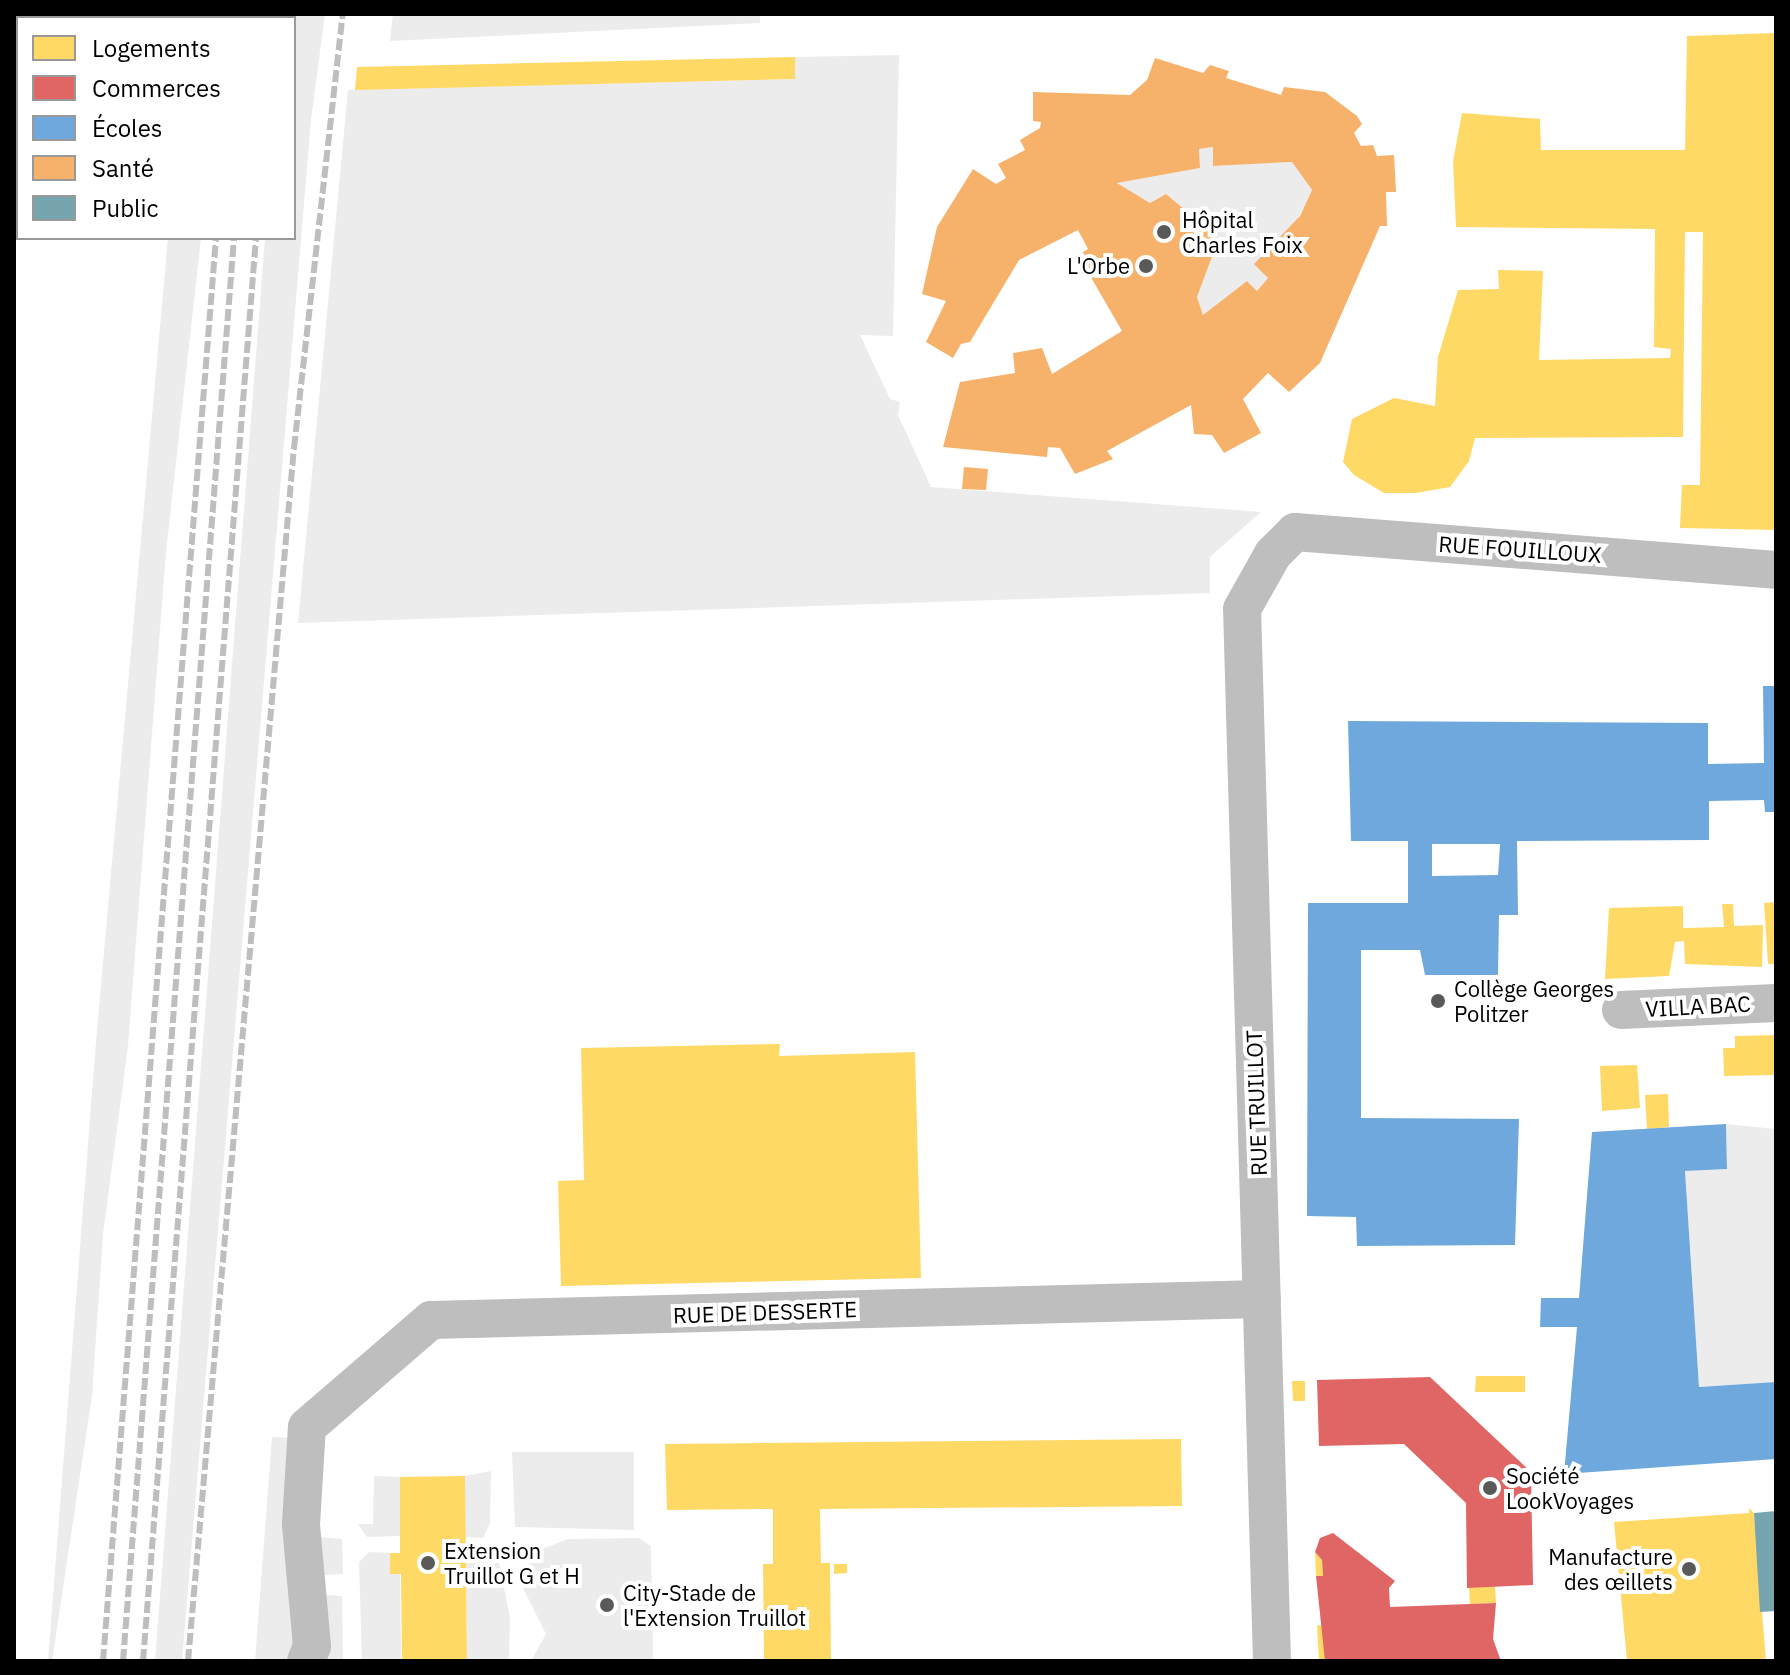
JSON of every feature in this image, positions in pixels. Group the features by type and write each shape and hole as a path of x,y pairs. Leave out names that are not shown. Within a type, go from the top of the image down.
{"street":[{"name":"RUE FOUILLOUX","path":"1273,554 1295,532 1776,570"},
{"name":"RUE TRUILLOT","path":"1272,1661 1242,609 1273,554"},
{"name":"VILLA BAC","path":"1621,1010 1776,1003"},
{"name":"RUE DE DESSERTE","path":"306,1661 312,1646 301,1524 307,1427 431,1320 1262,1299"}],"shaded area":[{"path":"285,14 325,14 311,120 182,1661 155,1661 265,240 296,240 296,16"},
{"path":"393,14 760,14 760,23 390,41"},
{"path":"899,55 893,336 860,335 890,399 900,402 898,415 931,487 1261,512 1210,557 1210,593 298,623 348,90 795,79 795,57"},
{"path":"1213,147 1214,166 1292,162 1312,190 1268,278 1257,291 1247,281 1203,315 1197,297 1219,238 1166,194 1150,203 1117,183 1200,168 1199,149"},
{"path":"168,240 201,240 166,552 128,1046 103,1234 92,1396 52,1661 48,1661 96,1041"},
{"path":"1726,1124 1776,1129 1776,1382 1699,1387 1685,1171 1727,1169"},
{"path":"272,1437 290,1438 299,1580 292,1661 255,1661"},
{"path":"512,1452 634,1452 634,1530 515,1527"},
{"path":"491,1471 490,1523 483,1538 465,1537 465,1476"},
{"path":"374,1476 400,1477 400,1536 367,1537 358,1524 373,1524"},
{"path":"319,1537 342,1539 343,1574 325,1575 326,1595 342,1596 343,1661 322,1661"},
{"name":"City-Stade de l'Extension Truillot","path":"639,1538 651,1546 653,1661 531,1661 546,1634 523,1588 532,1553 568,1539"},
{"path":"369,1552 390,1553 390,1573 400,1572 401,1661 362,1661 359,1562"},
{"path":"466,1552 498,1559 510,1617 509,1661 467,1661"}],"building: Logements":[{"path":"1776,33 1776,530 1680,528 1682,485 1700,485 1703,232 1685,232 1683,437 1475,438 1469,461 1450,487 1416,493 1384,493 1354,475 1343,462 1352,419 1394,398 1435,406 1438,357 1458,290 1499,289 1498,270 1543,271 1539,360 1670,358 1671,349 1654,347 1655,229 1456,227 1453,161 1462,113 1540,119 1541,150 1685,150 1687,36"},
{"path":"795,57 795,79 355,90 357,67"},
{"path":"1776,902 1776,964 1768,964 1764,903"},
{"path":"1722,904 1733,904 1734,926 1763,925 1762,967 1685,964 1684,941 1675,942 1669,976 1605,979 1609,908 1683,906 1683,928 1724,927"},
{"path":"1776,1035 1776,1075 1724,1076 1723,1048 1735,1048 1735,1036"},
{"path":"780,1044 779,1056 915,1052 921,1278 561,1286 558,1181 584,1180 581,1048"},
{"path":"1637,1065 1640,1108 1602,1111 1600,1066"},
{"path":"1668,1094 1669,1127 1647,1129 1645,1095"},
{"path":"1476,1376 1525,1376 1525,1392 1475,1392"},
{"path":"1292,1381 1305,1381 1305,1401 1293,1401"},
{"path":"1181,1439 1182,1506 820,1509 821,1563 830,1563 831,1661 764,1661 763,1564 773,1564 773,1509 667,1510 665,1444"},
{"name":"Extension Truillot G et H","path":"465,1476 467,1661 402,1661 401,1574 390,1574 390,1553 400,1553 400,1477"},
{"name":"Manufacture des œillets","path":"1749,1508 1754,1513 1766,1661 1627,1661 1614,1522 1749,1513"},
{"path":"1315,1552 1322,1560 1323,1576 1316,1576"},
{"path":"834,1564 847,1564 847,1573 834,1574"},
{"path":"1495,1586 1496,1603 1470,1604 1469,1587"},
{"path":"1317,1625 1324,1626 1325,1661 1319,1661"}],"building: Commerces":[{"name":"Société LookVoyages","path":"1430,1377 1531,1472 1533,1585 1467,1588 1466,1503 1404,1444 1319,1446 1317,1380"},
{"path":"1333,1533 1395,1581 1389,1588 1390,1607 1496,1603 1493,1639 1501,1661 1325,1661 1316,1576 1323,1576 1322,1560 1315,1552 1320,1538"}],"building: Écoles":[{"path":"1763,686 1776,686 1776,812 1765,812 1764,800 1709,801 1709,840 1517,841 1518,915 1499,915 1498,975 1425,975 1420,950 1361,950 1361,1118 1519,1119 1515,1245 1357,1246 1356,1217 1307,1216 1308,903 1408,903 1408,841 1351,841 1348,721 1708,723 1708,764 1764,763","holes":["1432,844 1500,844 1498,875 1432,876"]},
{"path":"1726,1124 1727,1169 1685,1171 1699,1387 1776,1382 1776,1459 1564,1474 1577,1327 1540,1327 1541,1298 1579,1298 1592,1132"}],"building: Santé":[{"name":"L'Orbe","path":"1155,58 1203,73 1210,65 1229,71 1226,78 1281,95 1284,87 1325,92 1357,116 1362,124 1354,133 1361,146 1373,145 1377,156 1394,155 1396,192 1386,192 1387,226 1380,226 1320,363 1289,392 1268,373 1243,399 1261,433 1224,453 1212,435 1194,434 1191,405 1107,451 1113,459 1075,474 1060,448 1048,447 1047,457 943,447 960,382 1015,373 1013,353 1042,348 1052,374 1122,331 1078,255 1088,249 1078,230 1019,260 970,342 961,344 953,358 926,342 946,301 922,294 937,227 973,169 996,184 1006,178 998,164 1025,150 1020,140 1040,128 1041,122 1033,121 1033,92 1130,95 1147,80","holes":["1213,147 1213,166 1292,162 1312,190 1300,216 1254,264 1268,278 1257,291 1247,281 1203,315 1197,297 1219,238 1166,194 1150,203 1117,183 1200,168 1199,149"]},
{"path":"964,467 988,469 986,490 962,489"}],"building: Public":[{"path":"1776,1511 1776,1611 1760,1612 1754,1513"}],"railway":[{"path":"188,1661 294,448 343,14"},
{"path":"103,1661 216,240"},
{"path":"123,1661 234,240"},
{"path":"143,1661 256,240"}],"place":[{"name":"Hôpital Charles Foix","path":"1164,232"},
{"name":"L'Orbe","path":"1146,266"},
{"name":"Collège Georges Politzer","path":"1438,1001"},
{"name":"Société LookVoyages","path":"1490,1488"},
{"name":"Extension Truillot G et H","path":"428,1563"},
{"name":"Manufacture des œillets","path":"1689,1569"},
{"name":"City-Stade de l'Extension Truillot","path":"607,1605"}]}
